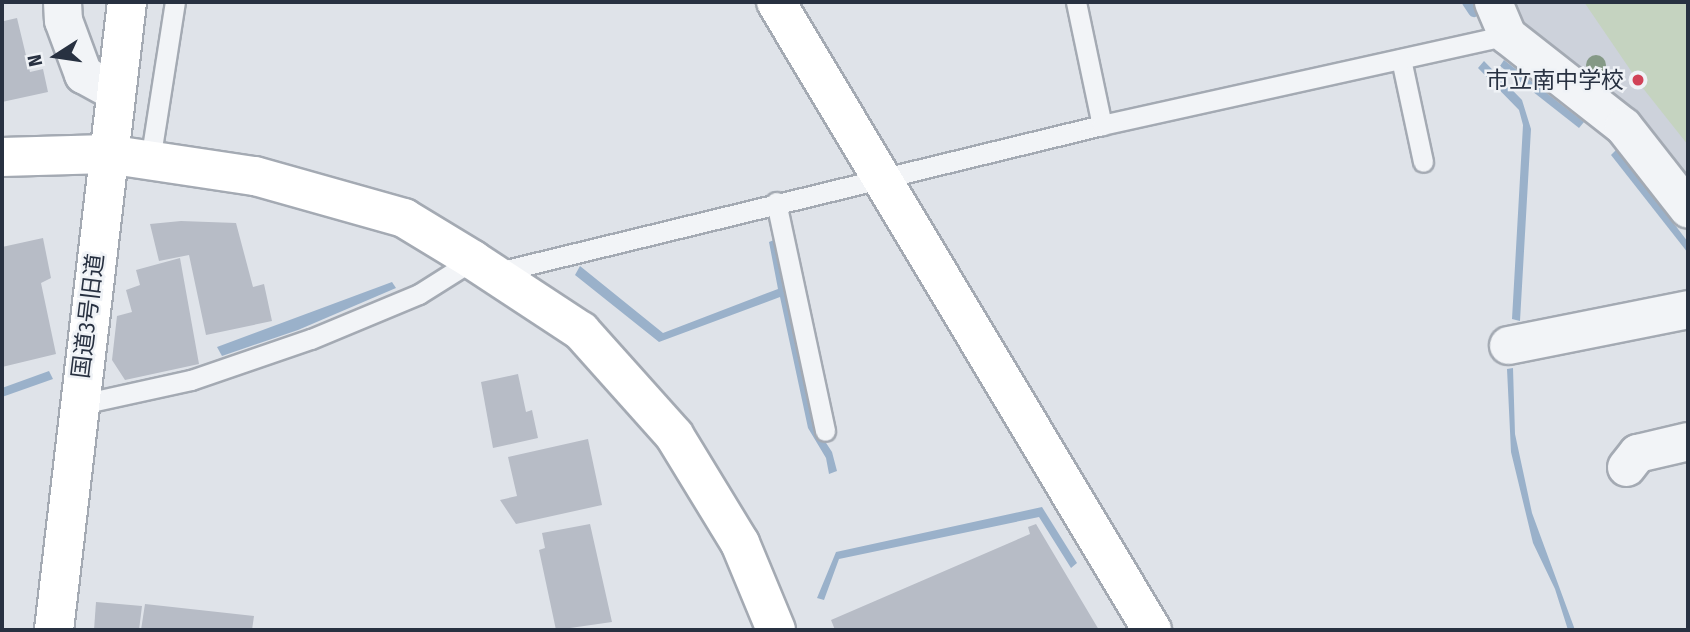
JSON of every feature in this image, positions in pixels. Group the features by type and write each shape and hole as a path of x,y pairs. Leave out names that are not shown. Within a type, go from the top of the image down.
{"street":[{"path":"62,2 63,20 83,74 115,92"},
{"name":"国道3号旧道","path":"54,630 77,405 127,2"},
{"path":"776,2 1152,630"},
{"path":"1493,2 1507,36 1623,126 1688,209"},
{"path":"2,157 107,154 256,176 404,218 483,266 581,331 674,435 740,543 776,630"},
{"path":"1508,345 1688,309"},
{"path":"1626,467 1637,453 1688,441"}],"lane":[{"path":"150,161 174,2"},
{"path":"1076,2 1102,125"},
{"path":"77,405 191,380 311,339 483,266 1507,36"},
{"path":"1401,59 1423,162"},
{"path":"776,202 825,431"}],"shaded area":[{"name":"市立南中学校","path":"1513,2 1688,2 1688,186 1544,48 1514,13"}],"green space":[{"path":"1584,2 1688,2 1688,145 1642,87"}],"water":[{"path":"1504,60 1584,122 1579,128 1500,66"},
{"path":"1484,61 1522,100 1531,129 1520,321 1512,319 1523,125 1519,110 1478,68"},
{"path":"1617,149 1688,242 1688,253 1611,155"},
{"path":"774,240 813,423 832,452 837,471 829,474 826,458 808,428 780,297 659,342 575,275 580,266 663,333 778,289 769,242"},
{"path":"392,282 396,288 298,330 222,356 217,347"},
{"path":"1513,368 1515,434 1532,513 1575,630 1568,630 1555,589 1533,543 1511,452 1507,369"},
{"path":"49,371 53,379 2,397 2,388"},
{"path":"1042,507 1077,563 1071,568 1039,517 839,559 824,600 817,598 836,552"}],"building":[{"path":"2,15 4,21 17,18 30,72 43,69 48,92 2,102"},
{"path":"181,221 236,223 253,287 264,284 272,321 206,335 189,255 159,261 150,224"},
{"path":"43,238 51,278 41,283 56,354 2,367 2,247"},
{"path":"180,258 199,364 125,380 112,360 117,316 132,312 126,290 140,285 136,270"},
{"path":"518,374 526,412 532,410 538,438 493,448 481,382"},
{"path":"588,439 602,505 516,524 500,500 517,496 508,457"},
{"path":"590,524 612,622 556,630 539,550 545,548 542,533"},
{"path":"1036,524 1099,630 835,630 831,620 1030,534 1028,527"},
{"path":"96,602 142,606 139,630 94,630"},
{"path":"145,604 254,616 252,630 141,630"}],"waterway":[{"path":"1468,2 1474,11"}],"place":[{"name":"市立南中学校","path":"1638,80"}]}
